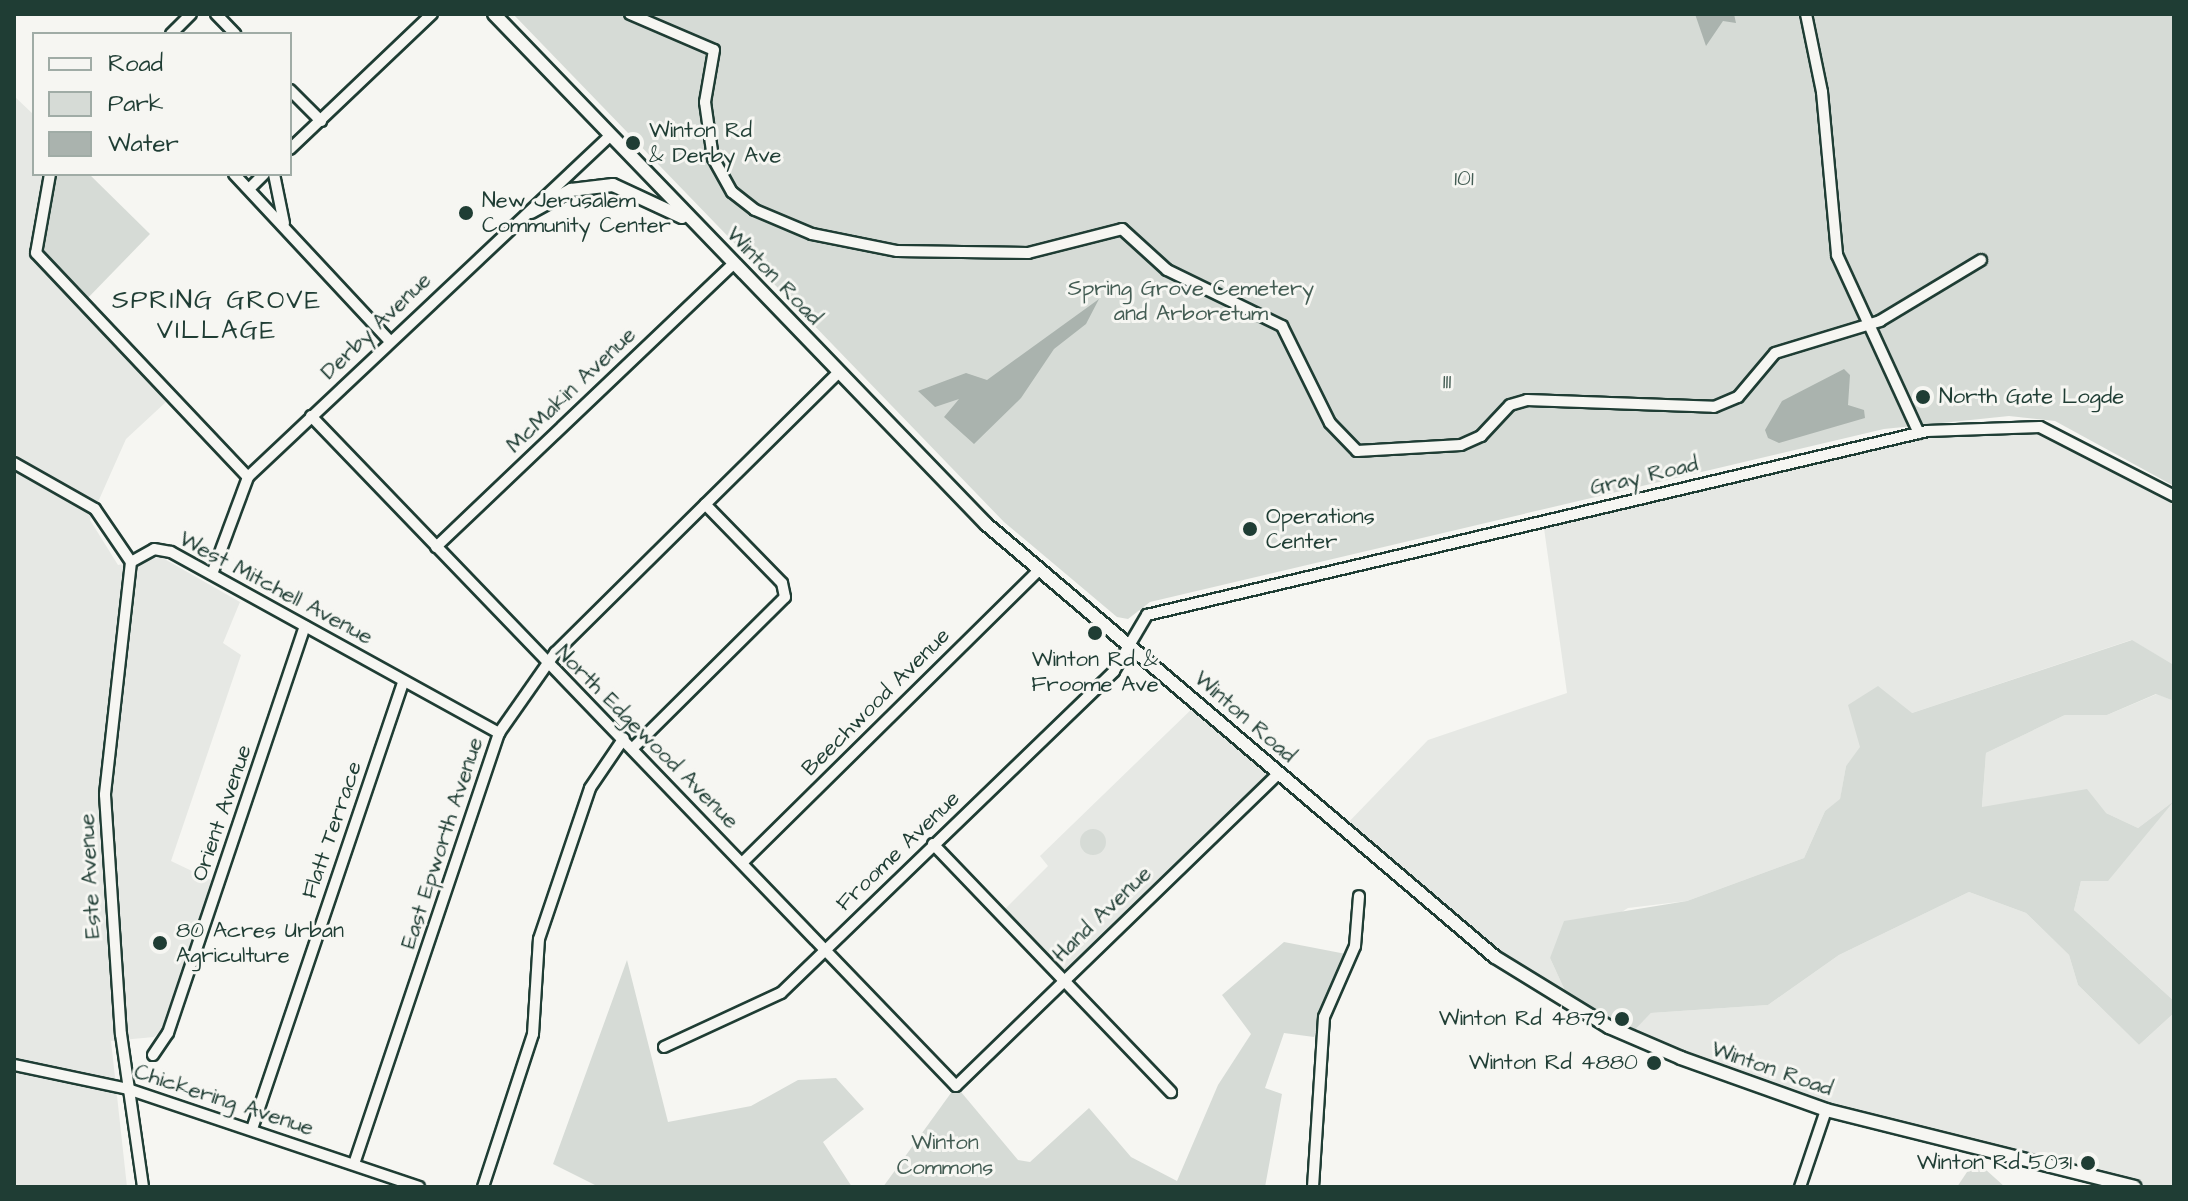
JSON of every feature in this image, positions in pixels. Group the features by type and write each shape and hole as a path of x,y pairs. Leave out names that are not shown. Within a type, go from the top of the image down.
{"main road":[{"name":"Winton Road","path":"494,14 693,223 1038,571 1126,642 1443,917 1532,982 1646,1044 1826,1110 2135,1187"},
{"path":"531,212 571,190 613,185 693,223"}],"street":[{"path":"173,32 191,14"},
{"path":"216,14 233,32"},
{"path":"292,147 432,14"},
{"path":"630,14 714,50 705,102 713,158 732,192 755,210 812,234 897,251 1028,253 1122,229 1167,270 1282,326 1330,423 1357,451 1461,445 1527,400 1714,407 1750,386 1775,353 1866,327 1981,260"},
{"path":"1806,14 1822,92 1827,213 1866,327 1919,433"},
{"path":"292,92 321,121"},
{"name":"Derby Avenue","path":"212,574 248,477 389,340 610,136"},
{"path":"50,176 36,253 248,477"},
{"path":"236,176 389,340"},
{"path":"249,189 262,176"},
{"path":"274,176 288,232"},
{"name":"McMakin Avenue","path":"436,547 734,263"},
{"name":"East Epworth Avenue","path":"354,1164 499,733 548,661 839,372"},
{"name":"North Edgewood Avenue","path":"311,416 956,1086"},
{"name":"Gray Road","path":"1126,642 1147,615 1919,433 2040,427 2174,496"},
{"path":"14,463 95,509 131,562"},
{"path":"633,748 785,597 782,583 705,504"},
{"name":"West Mitchell Avenue","path":"131,562 158,549 212,574 499,733"},
{"name":"Este Avenue","path":"131,562 105,795 128,1089 143,1187"},
{"name":"Beechwood Avenue","path":"743,862 1038,571"},
{"name":"Orient Avenue","path":"153,1055 168,1033 305,626"},
{"name":"Froome Avenue","path":"664,1047 766,1003 1114,671 1126,642"},
{"name":"Flatt Terrace","path":"252,1129 404,681"},
{"path":"483,1187 533,1034 539,939 590,788 624,738"},
{"name":"Hand Avenue","path":"956,1086 1279,773"},
{"path":"933,844 1171,1092"},
{"path":"1313,1187 1324,1017 1355,946 1359,896"},
{"name":"Chickering Avenue","path":"14,1065 128,1089 419,1187"},
{"path":"1800,1187 1826,1110"}],"shaded area":[{"path":"14,96 32,113 32,176 49,176 33,239 167,401 126,439 90,520 118,565 161,557 240,602 223,643 241,655 171,861 213,881 163,1028 154,1037 111,1041 127,1187 14,1187"},
{"path":"2040,427 2174,496 2174,665 2131,640 1912,713 1861,747 1846,766 1840,800 1825,811 1804,858 1687,901 1628,908 1550,958 1572,1006 1532,982 1342,829 1428,740 1567,693 1543,521 1900,436"},
{"path":"2157,694 2174,701 2174,801 2138,828 2106,813 1982,808 1986,753 2065,715 2107,715"},
{"path":"1199,702 1279,773 1063,979 1000,914 1048,866 1040,856"},
{"path":"2174,802 2174,1001 2074,910 2081,881"},
{"path":"1969,892 2026,913 2069,955 2078,985 2139,1045 2174,1013 2174,1187 2135,1187 1826,1110 1629,1036 1651,1013 1768,1005 1839,955"}],"green space":[{"name":"Spring Grove Cemetery and Arboretum","path":"513,14 2174,14 2174,486 2055,421 2009,416 1884,429 1150,602 1128,619 1117,617 1004,522"},
{"path":"50,176 91,176 150,234 83,303 32,248"},
{"path":"2132,640 2174,665 2174,701 2156,694 2107,715 2065,715 1986,753 1982,807 2087,789 2106,813 2138,828 2174,801 2108,881 2081,881 2074,910 2174,1001 2174,1013 2139,1045 2078,985 2069,955 2026,913 1969,892 1839,955 1768,1005 1651,1013 1629,1036 1572,1006 1550,958 1564,921 1687,901 1804,858 1825,811 1840,799 1846,766 1860,747 1848,705 1878,686 1912,713"},
{"path":"1093,829 1102,833 1106,842 1102,851 1093,855 1084,851 1080,842 1084,833"},
{"name":"Winton Commons","path":"1284,942 1346,954 1314,1037 1284,1033 1265,1088 1282,1094 1265,1187 883,1187 956,1086 1018,1160 1030,1162 1089,1108 1131,1157 1177,1181 1218,1085 1251,1034 1222,995"},
{"path":"627,960 668,1122 751,1106 798,1080 836,1078 864,1109 823,1142 852,1187 599,1187 553,1164"},
{"path":"1975,1160 2005,1187 1957,1187"}],"water":[{"path":"1695,14 1734,14 1736,23 1723,21 1706,46"},
{"path":"1099,299 1086,324 1054,349 1021,398 974,444 944,417 959,399 935,407 918,391 966,373 987,380"},
{"path":"1844,369 1850,375 1848,405 1864,410 1865,418 1779,443 1768,438 1765,430 1782,401"}],"place":[{"name":"Winton Rd & Derby Ave","path":"633,143"},
{"name":"New Jerusalem Community Center","path":"466,213"},
{"name":"North Gate Logde","path":"1923,397"},
{"name":"Operations Center","path":"1250,529"},
{"name":"Winton Rd & Froome Ave","path":"1095,633"},
{"name":"80 Acres Urban Agriculture","path":"160,943"},
{"name":"Winton Rd 4879","path":"1622,1019"},
{"name":"Winton Rd 4880","path":"1654,1063"},
{"name":"Winton Rd 5031","path":"2088,1163"}],"district":[{"name":"SPRING GROVE VILLAGE","path":"217,316"}],"park label":[{"name":"101","path":"1464,179"},
{"name":"111","path":"1447,382"}]}
